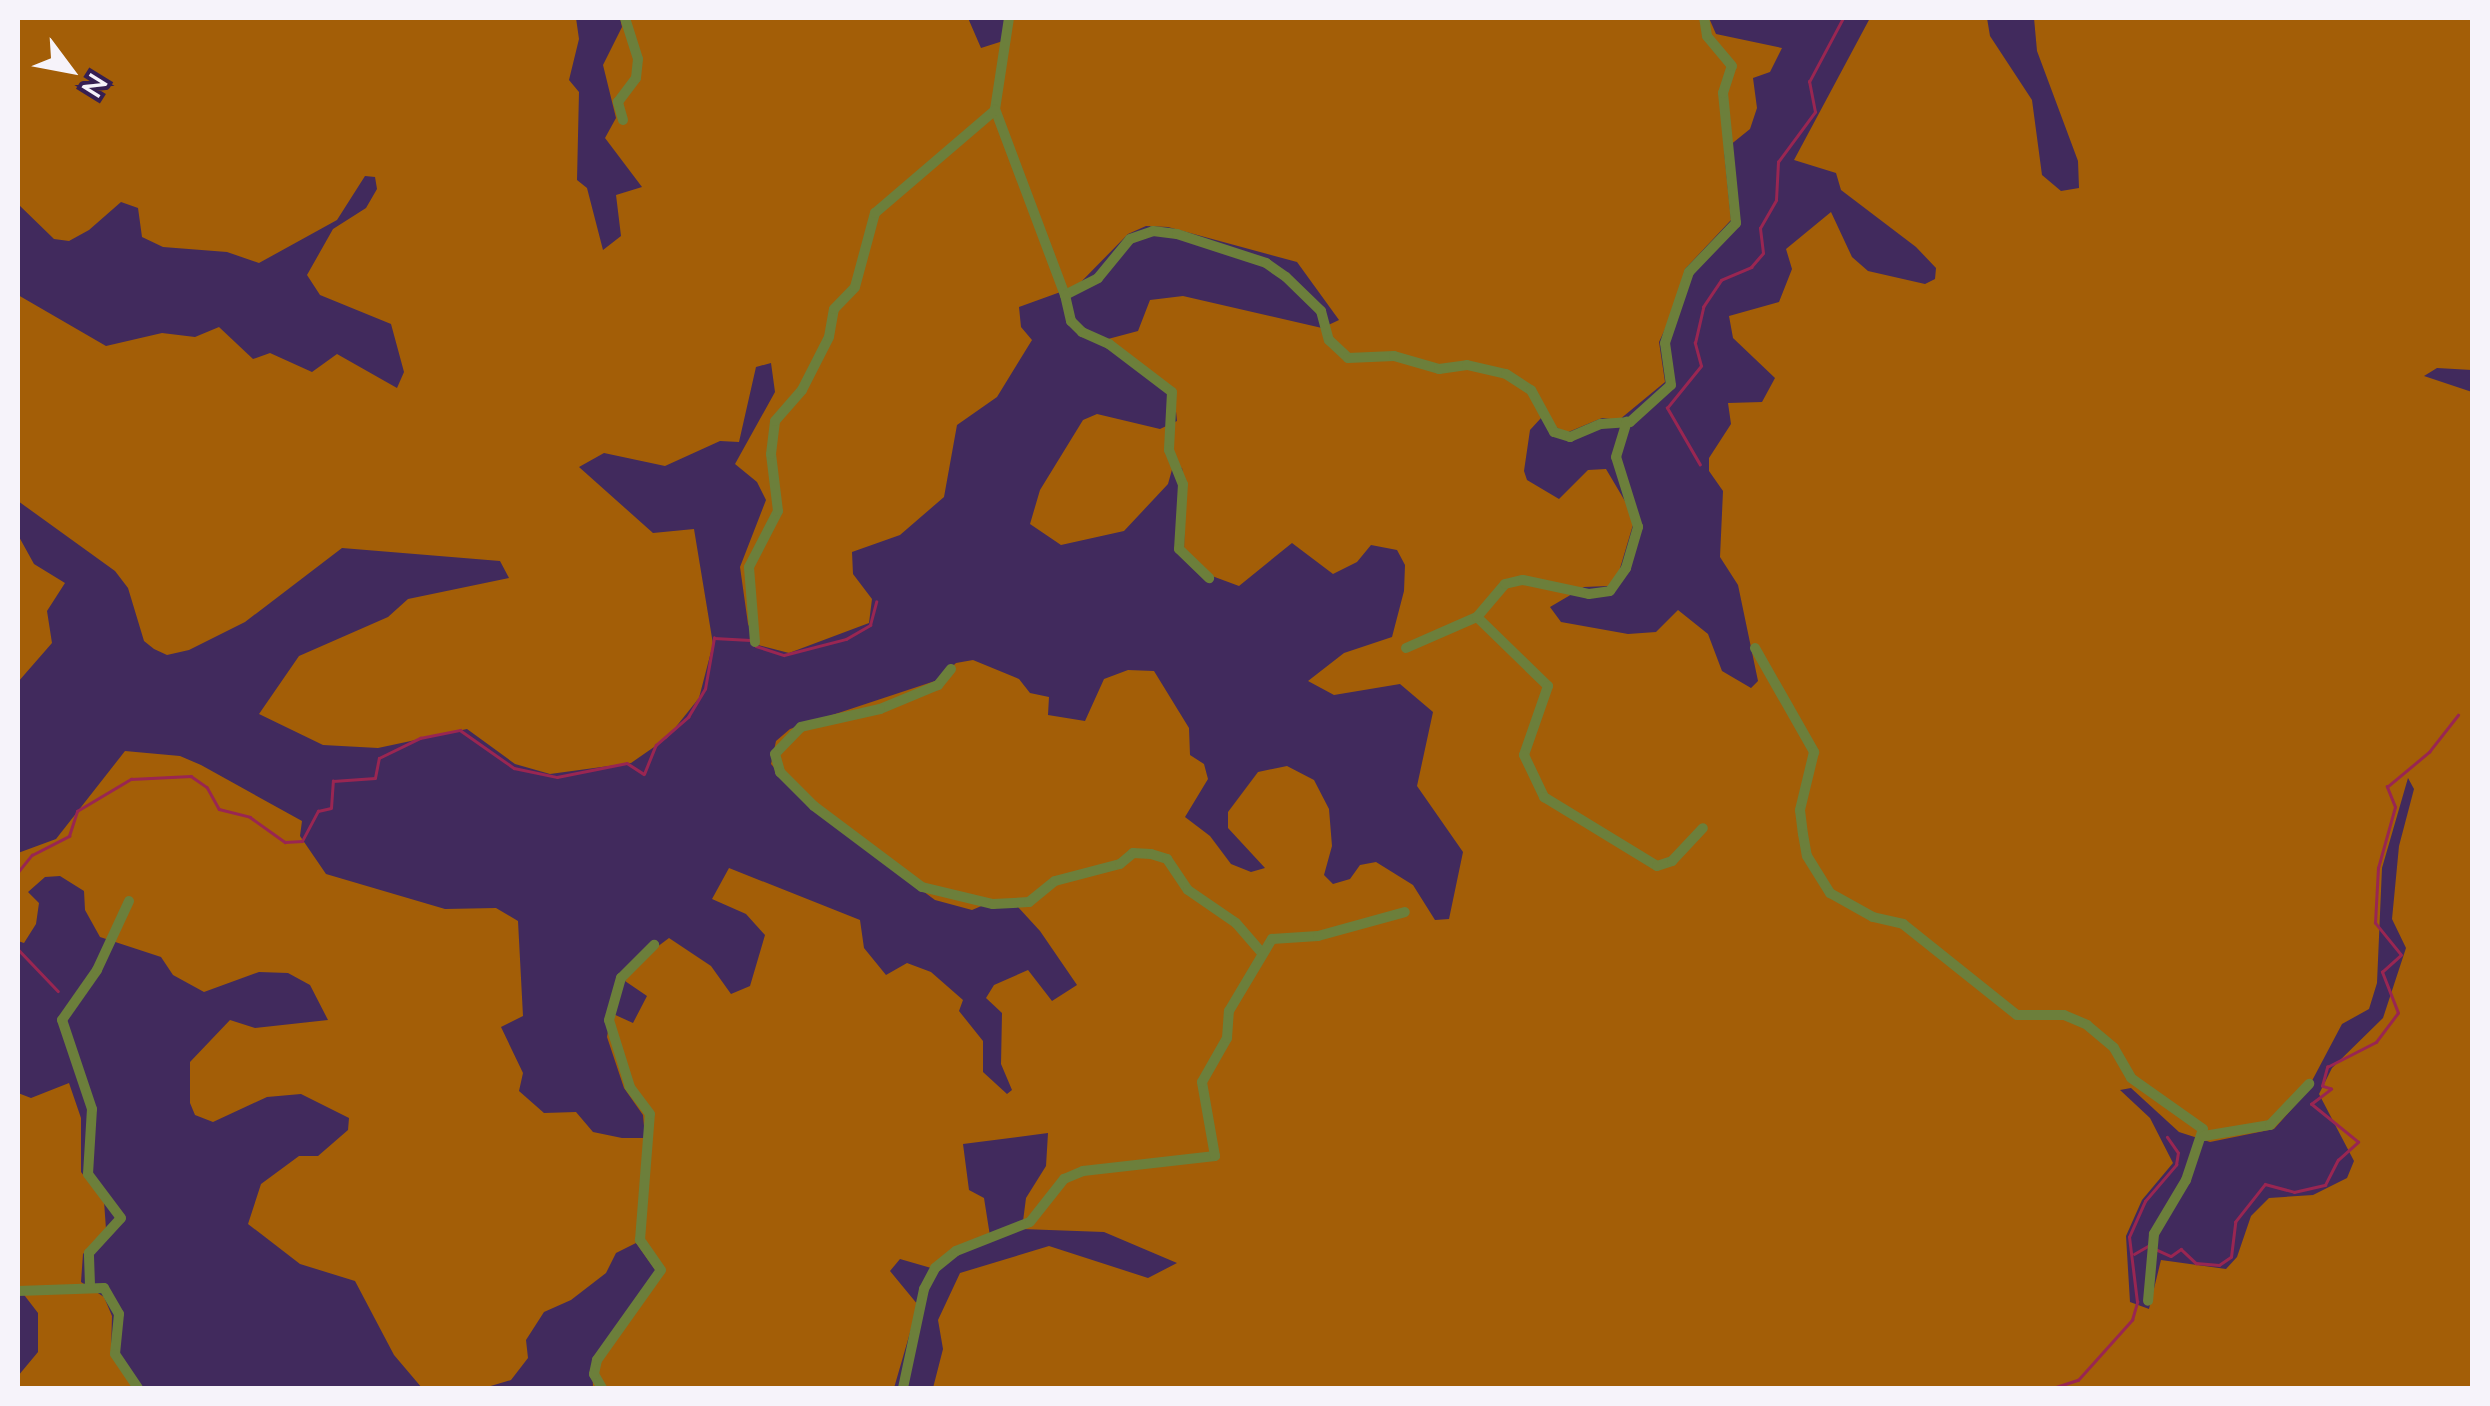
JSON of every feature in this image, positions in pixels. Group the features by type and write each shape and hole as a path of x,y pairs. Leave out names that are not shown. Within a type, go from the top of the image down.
{"street":[{"path":"622,120 618,102 636,78 638,59 625,18"},
{"path":"1009,18 995,110 1065,296 1071,322 1082,332 1109,344 1172,392 1170,450 1183,484 1179,549 1210,578"},
{"path":"1065,296 1098,278 1130,239 1164,231 1266,263 1321,311 1330,340 1348,358 1394,356 1506,374 1531,390 1561,436 1627,422 1671,385 1665,343 1682,309 1689,272 1732,230 1739,214 1728,175 1724,93 1732,66 1707,36 1704,18"},
{"path":"755,642 749,568 760,537 776,525 775,421 802,390 829,337 834,309 856,287 875,213 930,172 995,110"},
{"path":"1406,648 1477,617 1506,584 1552,583 1600,595 1618,582 1638,527 1616,457 1627,422"},
{"path":"1477,617 1548,686 1524,755 1544,797 1657,866 1672,861 1704,828"},
{"path":"1756,648 1814,752 1800,810 1807,856 1830,893 1872,918 1903,924 2016,1015 2064,1015 2087,1024 2114,1048 2131,1078 2195,1120 2204,1136"},
{"path":"951,669 938,685 880,709 801,727 775,754 780,772 814,806 922,887 993,904 1029,902 1055,881 1120,864 1133,853 1151,854 1167,859 1188,890 1236,923 1260,951"},
{"path":"90,1286 89,1253 121,1218 88,1174 92,1110 62,1020 97,970 129,901"},
{"path":"903,1388 924,1289 935,1268 956,1251 1030,1222 1064,1179 1083,1172 1214,1156 1202,1082 1260,951 1284,934 1318,936 1406,912"},
{"path":"602,1388 594,1374 596,1360 661,1270 640,1240 650,1114 630,1087 609,1020 621,978 654,945"},
{"path":"2204,1136 2270,1125 2309,1084"},
{"path":"2148,1302 2154,1234 2204,1136"},
{"path":"18,1291 90,1286 113,1298 119,1314 113,1348 138,1388"}],"shaded area":[{"path":"18,18 576,18 579,39 569,80 579,92 577,180 587,188 603,250 621,236 616,195 642,187 605,138 616,118 603,65 622,27 620,18 968,18 981,48 1003,41 1006,18 1709,18 1716,34 1782,48 1770,72 1753,78 1757,108 1750,129 1724,150 1731,220 1685,269 1681,295 1659,342 1665,382 1619,420 1602,418 1566,433 1541,418 1530,430 1524,471 1527,480 1559,499 1588,470 1606,469 1635,518 1618,575 1608,586 1584,587 1550,607 1561,622 1628,634 1656,632 1678,610 1708,634 1722,671 1751,688 1758,681 1738,585 1720,557 1723,491 1709,471 1709,458 1731,424 1728,403 1762,402 1775,378 1733,338 1729,316 1779,302 1792,269 1786,249 1831,212 1852,257 1868,271 1925,284 1935,279 1936,268 1916,247 1841,190 1836,173 1794,160 1870,18 1987,18 1990,36 2032,100 2042,175 2061,191 2079,188 2078,161 2037,51 2034,18 2472,18 2472,370 2437,368 2424,376 2472,392 2472,1388 933,1388 943,1349 938,1320 960,1273 1049,1246 1148,1278 1177,1263 1104,1232 1022,1229 1026,1198 1046,1166 1048,1133 963,1144 969,1190 984,1198 990,1236 951,1254 938,1270 900,1259 890,1271 918,1305 894,1388 593,1388 592,1360 656,1271 636,1243 616,1253 606,1273 571,1300 544,1312 526,1340 528,1358 511,1380 484,1388 422,1388 394,1355 355,1281 300,1264 248,1224 261,1184 299,1156 318,1156 348,1130 349,1118 301,1094 267,1097 213,1122 195,1115 190,1103 190,1062 230,1020 255,1028 328,1020 310,985 288,973 259,972 204,992 173,975 161,957 100,937 85,910 84,891 60,876 45,877 28,892 39,903 36,924 24,943 18,941 18,853 56,839 125,751 180,756 201,765 302,821 300,836 326,874 445,909 496,908 518,921 523,1016 501,1027 523,1073 519,1091 544,1113 576,1112 593,1132 622,1138 645,1138 643,1115 624,1088 607,1037 611,1013 633,1023 647,996 625,981 641,959 669,938 711,966 731,994 750,986 765,935 746,914 712,899 729,868 860,920 864,948 886,975 907,963 931,972 963,1000 959,1011 983,1041 983,1072 1007,1094 1012,1090 1001,1064 1002,1013 986,998 994,985 1028,970 1052,1001 1077,985 1040,931 1018,907 993,901 972,910 935,900 809,807 771,764 776,741 790,729 938,680 956,663 973,660 1019,679 1030,693 1049,697 1048,715 1085,721 1104,679 1128,670 1154,671 1189,728 1190,755 1204,764 1208,779 1185,817 1210,836 1231,864 1251,872 1265,868 1228,828 1228,812 1258,772 1287,766 1314,780 1329,809 1332,846 1324,875 1333,884 1350,879 1360,865 1376,862 1413,885 1435,920 1449,919 1463,852 1417,786 1433,712 1400,684 1334,695 1308,681 1344,653 1392,637 1404,591 1405,565 1397,550 1371,545 1357,562 1333,574 1292,543 1239,586 1212,576 1184,552 1185,486 1182,468 1173,466 1168,484 1124,531 1061,545 1030,524 1040,490 1083,420 1097,414 1160,429 1177,421 1174,392 1108,339 1138,331 1150,300 1183,296 1322,328 1339,320 1297,262 1168,227 1146,226 1128,234 1077,286 1019,307 1021,327 1032,340 997,397 957,425 944,497 900,535 852,552 853,574 872,599 869,623 789,653 758,645 748,624 740,567 766,500 757,482 735,464 775,392 771,363 756,367 739,442 720,441 665,466 604,453 579,467 653,533 694,529 713,644 699,698 667,738 631,763 550,774 515,764 467,729 378,748 323,745 259,714 299,656 388,617 408,599 509,578 500,561 342,548 245,622 189,650 167,655 144,641 128,588 115,571 18,501 18,295 106,346 162,333 195,337 219,327 253,359 270,353 312,372 337,354 397,388 404,372 391,324 320,295 307,275 333,229 366,208 377,189 375,177 365,176 337,220 259,263 227,252 163,247 142,237 138,208 121,202 89,230 69,241 54,239 18,204","holes":["2408,778 2414,789 2399,846 2392,919 2406,948 2383,1018 2332,1068 2319,1094 2354,1161 2347,1178 2313,1195 2269,1198 2251,1216 2237,1257 2226,1269 2161,1260 2149,1309 2130,1302 2126,1236 2142,1200 2173,1163 2150,1118 2120,1090 2131,1088 2179,1132 2210,1142 2274,1129 2305,1094 2342,1024 2369,1009 2377,983 2382,868"]},
{"path":"18,535 34,564 65,583 47,611 52,643 18,682"},
{"path":"69,1083 81,1118 81,1172 104,1201 106,1229 83,1254 81,1282 104,1297 112,1316 111,1353 134,1388 18,1388 18,1376 38,1352 38,1313 18,1287 18,1093 31,1098"}],"waterway":[{"path":"1700,465 1667,408 1701,366 1695,343 1703,307 1721,280 1751,267 1763,253 1760,228 1776,200 1778,162 1815,112 1809,82 1843,18"},
{"path":"756,646 784,655 846,639 870,625 876,602"},
{"path":"18,872 32,855 69,836 77,811 131,779 191,776 207,787 219,809 250,817 285,842 302,841 318,811 331,808 333,781 375,778 379,758 420,738 460,730 514,768 557,777 627,763 644,774 656,745 688,717 705,689 714,638 750,640"},
{"path":"2155,1249 2171,1256 2181,1249 2196,1263 2219,1265 2231,1257 2235,1222 2265,1184 2294,1192 2325,1185 2338,1160 2358,1142 2311,1104 2331,1089 2322,1086 2327,1067 2376,1042 2398,1013 2382,972 2401,955 2375,923 2378,868 2395,807 2387,787 2429,752 2458,715"},
{"path":"18,891 18,898"},
{"path":"18,949 58,991"},
{"path":"2053,1388 2078,1380 2132,1320 2137,1302 2129,1237 2145,1201 2176,1165 2178,1153 2167,1137"},
{"path":"2134,1254 2148,1246"},
{"path":"2014,1388 2044,1388"}]}
